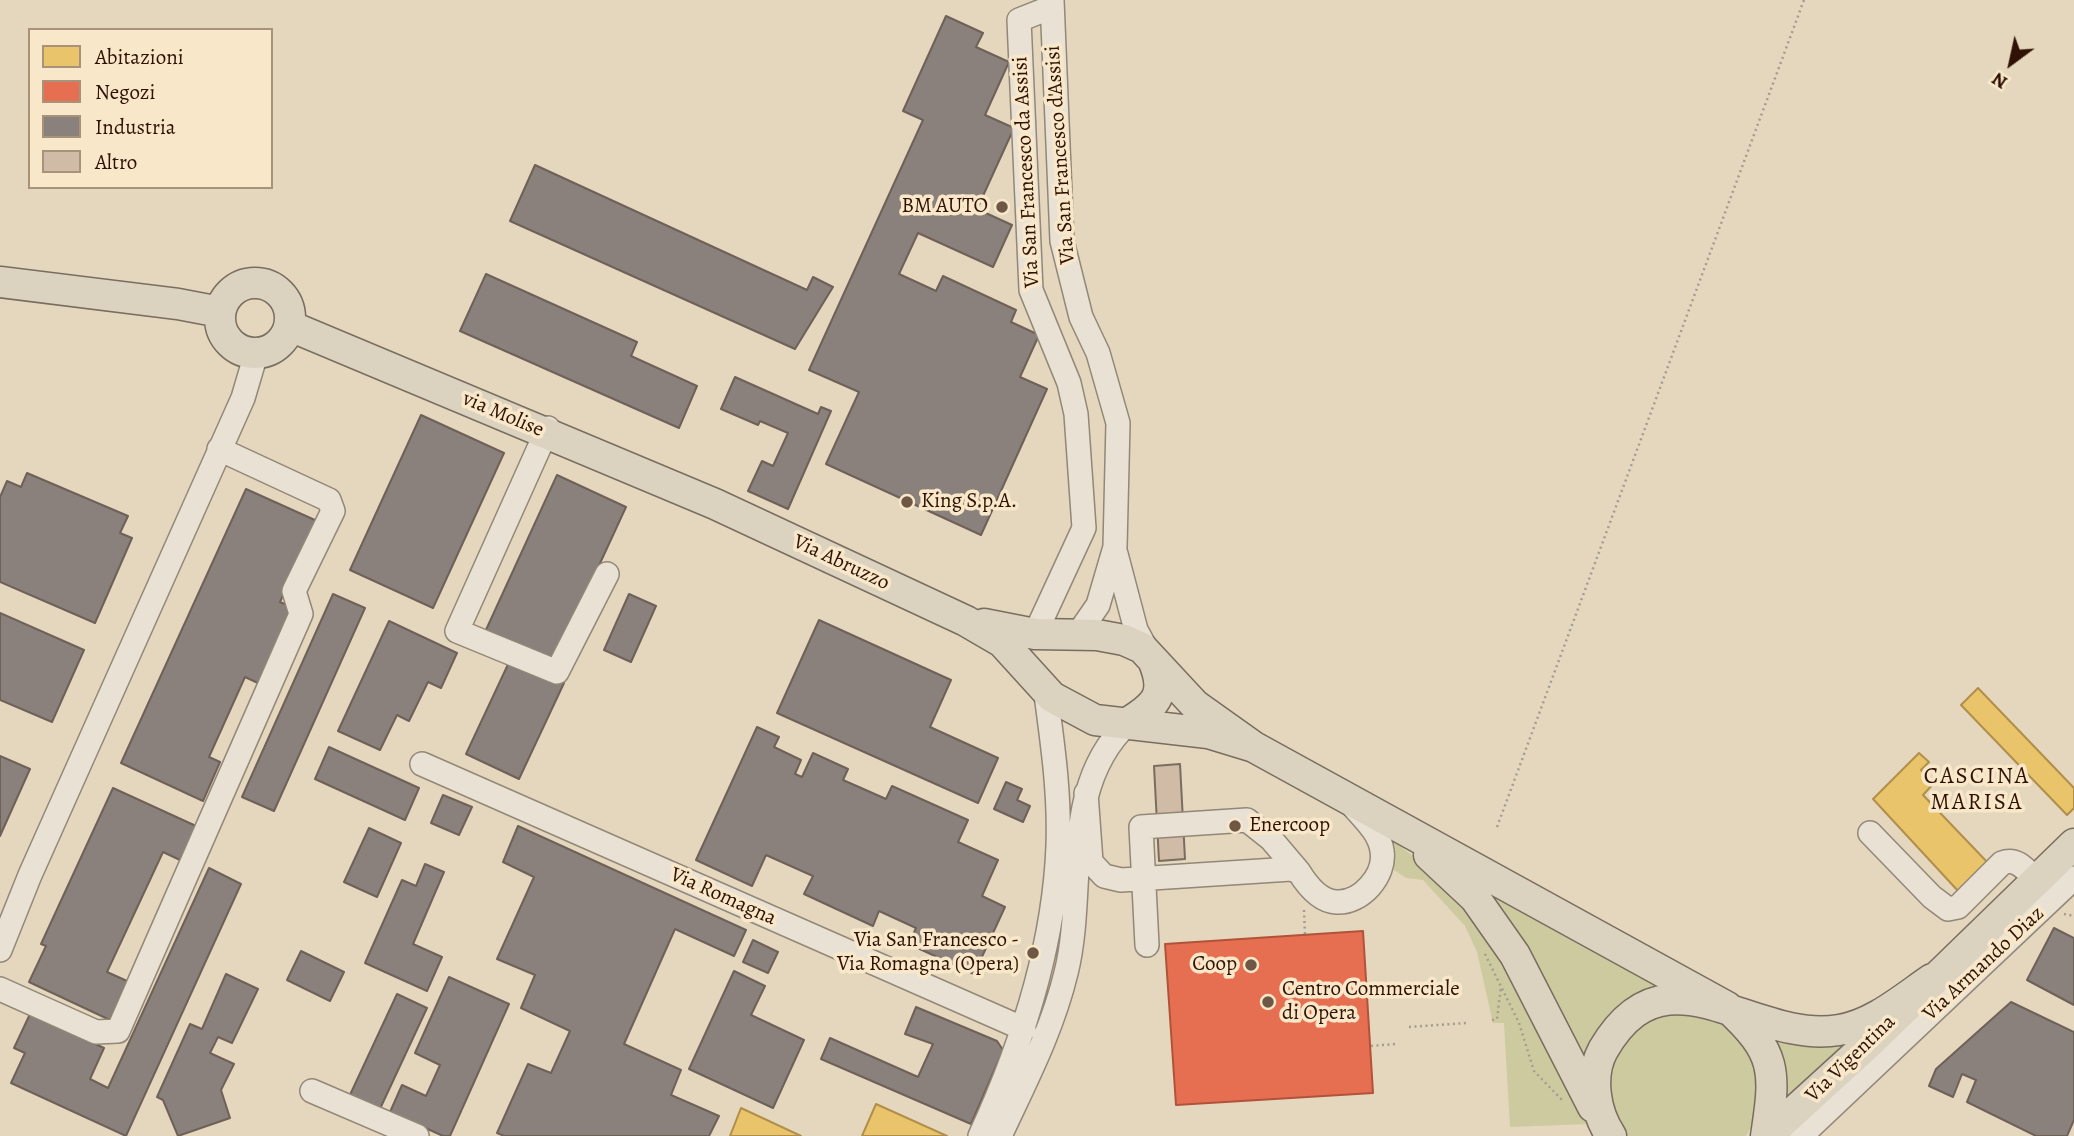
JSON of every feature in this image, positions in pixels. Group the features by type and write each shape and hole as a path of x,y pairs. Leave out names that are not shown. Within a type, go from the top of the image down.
{"main road":[{"path":"0,282 220,312"},
{"path":"262,284 282,294 291,315 290,326 278,346 256,354 236,348 228,341 223,332 220,312 224,301 240,286 262,284"},
{"name":"via Molise","path":"290,326 547,431 715,505"},
{"name":"Via Abruzzo","path":"715,505 966,621 1002,642 1045,687"},
{"name":"Via Abruzzo","path":"966,621 1035,634 1079,634"},
{"path":"1254,747 1208,733 1095,720 1052,697 1045,687 1050,655 1063,641 1079,634 1125,640 1142,648 1195,705 1254,747 1727,1007 1753,1031 1769,1059 1773,1091 1767,1136"},
{"path":"1129,722 1153,705 1160,693 1159,675 1153,660"},
{"path":"1401,828 1475,898 1515,955 1608,1131"},
{"name":"Via Vigentina","path":"1767,1136 1869,1043 2074,844"},
{"name":"Via Vigentina","path":"1727,1007 1763,1023 1792,1030 1840,1030 1882,1013 1932,979"},
{"path":"1608,1131 1596,1100 1596,1075 1602,1053 1625,1021 1650,1003 1674,998 1698,999 1727,1007"}],"street":[{"name":"Via San Francesco d'Assisi","path":"1052,3 1062,241 1081,317 1098,353 1118,423 1115,547 1098,605 1079,634"},
{"name":"Via San Francesco da Assisi","path":"1035,634 1084,528 1076,414 1069,383 1031,290 1027,244 1020,20 1052,3"},
{"path":"0,950 26,884 243,398 256,354"},
{"path":"547,431 457,631 557,672 607,574"},
{"path":"0,989 96,1032 118,1031 301,614 294,592 332,511 329,500 219,449"},
{"name":"Via San Francesco d'Assisi","path":"1115,547 1136,629 1153,660"},
{"path":"980,1136 1024,1029 1054,897 1058,847 1055,761 1045,687"},
{"path":"1000,1136 1048,1035 1067,971 1086,793 1103,750 1129,722"},
{"name":"Via Romagna","path":"422,764 1024,1029"},
{"path":"1086,793 1091,862 1104,876 1121,880 1291,869 1299,872"},
{"path":"1147,945 1141,827 1247,820 1271,839 1299,872 1307,886 1325,899 1337,903 1355,898 1372,885 1381,868 1382,851 1374,831 1344,797"},
{"path":"1870,832 1932,897 1948,909 1958,907 2002,863 2009,860 2017,862 2036,880"},
{"name":"Via Armando Diaz","path":"1801,1136 2074,878"},
{"path":"312,1091 417,1136"}],"path":[{"path":"1497,827 1804,0"},
{"path":"1480,943 1519,1023 1534,1070 1568,1106"},
{"path":"1492,1020 1497,1019 1502,985"},
{"path":"1409,1027 1467,1023"},
{"path":"1371,1046 1395,1044"}],"shaded area":[{"path":"1391,839 1443,879 1496,954 1550,1058 1589,1124 1510,1127 1504,1023 1493,1023 1477,952 1465,926 1423,880 1406,878 1394,870"},
{"path":"1464,869 1679,989 1588,1065"},
{"path":"1669,1011 1721,1018 1757,1055 1762,1107 1746,1136 1625,1136 1610,1096 1612,1061 1620,1046 1632,1033 1648,1021"},
{"path":"1773,1036 1858,1041 1787,1108"}],"building: Abitazioni":[{"path":"1978,688 2074,788 2074,808 2067,815 1961,705"},
{"path":"1919,753 1929,762 1921,770 1934,783 1923,795 1990,865 1959,892 1873,799"},
{"path":"876,1104 947,1136 862,1136"},
{"path":"741,1108 801,1136 730,1136"}],"building: Negozi":[{"name":"Centro Commerciale di Opera","path":"1363,931 1373,1093 1176,1105 1165,944"}],"building: Industria":[{"path":"946,16 983,33 976,47 1009,62 985,115 1014,128 977,209 1012,225 993,267 918,233 899,274 936,291 943,276 1016,310 1011,322 1039,335 1020,377 1047,389 981,535 826,464 859,392 809,370 923,120 903,111"},
{"path":"535,165 807,290 813,277 833,287 795,349 510,221"},
{"path":"486,274 637,342 631,356 697,386 679,428 460,331"},
{"path":"735,377 818,414 821,407 831,411 788,509 748,491 762,461 773,466 788,433 760,421 758,425 721,409"},
{"path":"421,415 504,453 433,608 350,570"},
{"path":"27,473 128,516 120,533 132,538 95,623 0,582 0,497 7,481 21,487"},
{"path":"557,475 626,507 554,663 485,632"},
{"path":"246,489 317,521 280,602 292,607 258,683 245,677 209,757 220,762 203,801 121,763"},
{"path":"333,594 365,608 274,811 242,797"},
{"path":"629,594 656,606 631,662 604,650"},
{"path":"0,613 84,650 52,722 0,700"},
{"path":"819,620 951,680 930,727 998,758 978,803 777,713"},
{"path":"389,621 457,653 441,688 428,682 409,721 397,715 380,750 338,731"},
{"path":"511,658 564,683 519,779 466,754"},
{"path":"757,727 779,737 774,747 801,760 795,774 802,777 813,753 848,769 843,780 886,799 892,786 968,820 958,842 998,860 982,896 1005,907 974,974 909,944 916,928 879,911 873,926 804,894 813,876 766,855 752,886 696,860"},
{"path":"329,747 419,788 405,820 315,779"},
{"path":"0,756 30,769 0,836"},
{"path":"1006,782 1022,789 1017,800 1030,806 1023,822 994,809"},
{"path":"113,788 196,826 180,860 163,852 107,972 127,981 110,1020 29,982 46,946 41,944"},
{"path":"443,795 472,807 459,835 431,823"},
{"path":"518,826 746,930 734,956 675,929 624,1044 681,1070 671,1095 719,1116 709,1136 504,1136 497,1133 528,1064 551,1073 570,1031 521,1008 535,975 497,959 534,877 503,862"},
{"path":"369,828 401,843 377,897 344,882"},
{"path":"425,864 444,872 413,944 442,957 427,991 365,963 402,880 416,886"},
{"path":"209,868 241,884 126,1136 11,1083 25,1053 14,1048 30,1014 104,1048 90,1079 108,1088"},
{"path":"2054,928 2074,938 2074,1005 2027,980"},
{"path":"753,940 778,952 768,973 743,962"},
{"path":"301,951 344,972 330,1001 287,980"},
{"path":"734,971 765,986 751,1015 804,1040 773,1108 689,1069"},
{"path":"226,974 258,989 232,1043 218,1037 210,1053 234,1064 221,1090 230,1118 178,1136 163,1100 157,1097 190,1024 202,1029"},
{"path":"449,977 509,1004 450,1136 443,1136 390,1112 402,1085 426,1096 440,1065 415,1053"},
{"path":"397,994 427,1008 379,1111 349,1097"},
{"path":"2011,1002 2074,1032 2074,1120 2067,1136 2036,1136 1967,1102 1976,1080 1962,1074 1953,1097 1929,1086 1936,1069"},
{"path":"916,1007 997,1041 1003,1050 971,1124 821,1059 830,1038 918,1077 933,1044 905,1034"}],"building: Altro":[{"path":"1180,764 1185,859 1159,861 1154,766"}],"place":[{"name":"BM AUTO","path":"1002,207"},
{"name":"King S.p.A.","path":"907,502"},
{"name":"Enercoop","path":"1235,826"},
{"name":"Via San Francesco - Via Romagna (Opera)","path":"1033,953"},
{"name":"Coop","path":"1251,965"},
{"name":"Centro Commerciale di Opera","path":"1268,1002"}],"district":[{"name":"CASCINA MARISA","path":"1977,790"}]}
